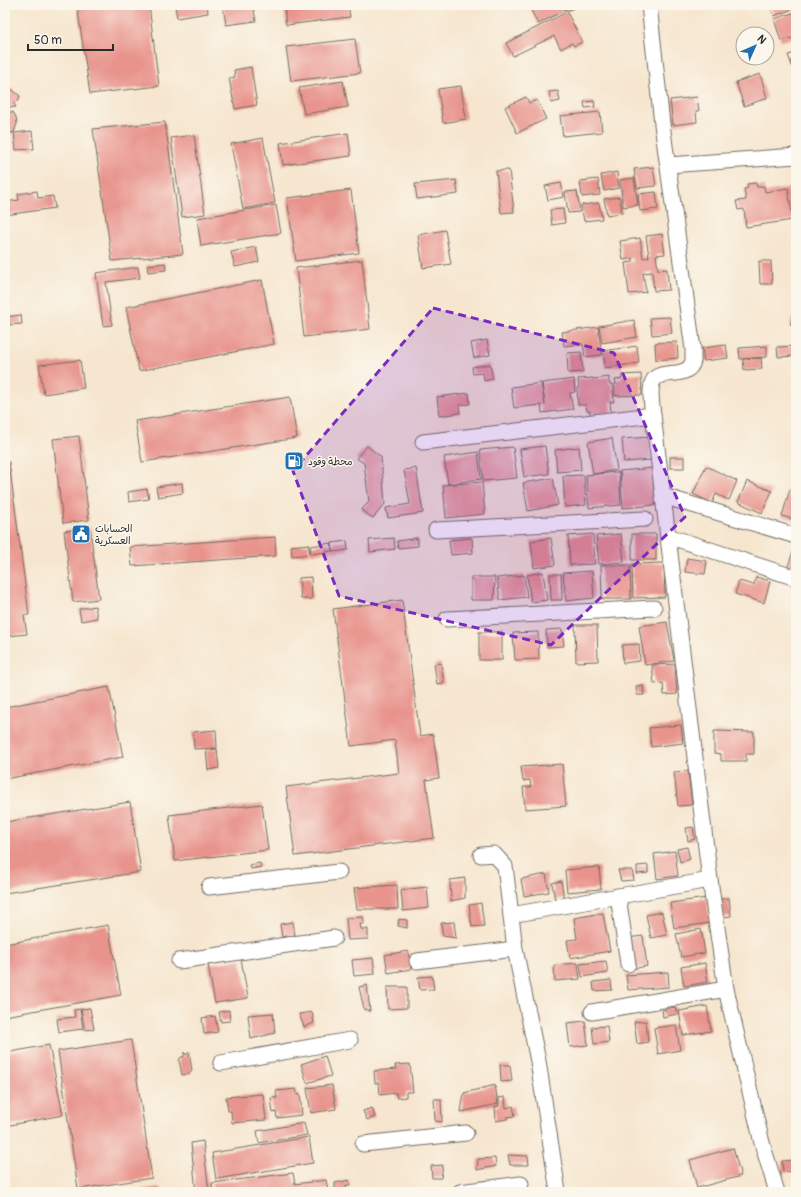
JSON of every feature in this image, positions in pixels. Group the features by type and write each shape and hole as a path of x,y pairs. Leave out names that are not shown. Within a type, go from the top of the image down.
{"street":[{"path":"649,5 668,165 693,349 690,367 684,371 660,375 653,381 651,392 653,415 710,880 726,989 762,1142 777,1192"},
{"path":"668,165 796,156"},
{"path":"423,442 653,415"},
{"path":"663,496 796,536"},
{"path":"436,530 645,518"},
{"path":"668,536 796,578"},
{"path":"447,619 654,608"},
{"path":"481,854 494,854 505,866 515,949 538,1061 558,1192"},
{"path":"209,887 339,872"},
{"path":"511,916 710,880"},
{"path":"618,896 628,964"},
{"path":"179,961 334,938"},
{"path":"417,961 515,949"},
{"path":"592,1012 726,989"},
{"path":"221,1062 350,1040"},
{"path":"363,1144 466,1133"},
{"path":"460,1192 521,1184"}],"highlighted area":[{"path":"433,308 614,353 685,517 551,645 339,596 293,471"}],"building":[{"path":"77,5 149,5 159,86 90,94"},
{"path":"175,5 207,5 208,13 177,18"},
{"path":"223,5 253,5 256,21 226,25"},
{"path":"284,5 348,5 350,17 286,25"},
{"path":"535,5 563,5 565,10 538,24 530,8"},
{"path":"564,5 581,5 567,11"},
{"path":"770,5 796,5 796,8 774,16"},
{"path":"567,12 582,42 574,46 572,43 561,49 554,36 513,56 506,43"},
{"path":"796,12 796,37 781,41 774,19"},
{"path":"355,39 360,73 291,81 286,47"},
{"path":"796,53 796,77 788,55"},
{"path":"6,55 8,71 5,71"},
{"path":"251,67 257,105 235,109 229,78 235,77 234,70"},
{"path":"760,74 767,98 744,106 736,82"},
{"path":"343,81 348,107 304,114 299,88"},
{"path":"461,86 466,119 443,123 438,89"},
{"path":"5,87 9,87 20,96 18,101 13,102 16,107 5,108"},
{"path":"558,91 560,101 551,103 549,92"},
{"path":"526,97 529,103 537,100 546,119 517,133 505,107"},
{"path":"697,97 699,111 696,111 697,122 673,125 670,100"},
{"path":"594,101 595,107 585,108 584,102"},
{"path":"5,112 13,112 16,117 17,124 14,132 5,136"},
{"path":"600,112 602,132 563,136 560,116"},
{"path":"165,122 183,254 112,261 93,129"},
{"path":"32,131 34,149 16,150 14,133"},
{"path":"348,133 351,156 283,165 280,143"},
{"path":"194,135 205,214 182,217 171,138"},
{"path":"263,138 275,203 243,209 231,144"},
{"path":"653,167 656,186 637,188 634,169"},
{"path":"509,170 514,212 501,213 496,171"},
{"path":"617,172 619,188 604,191 601,175"},
{"path":"634,178 638,205 623,207 620,180"},
{"path":"598,179 600,195 582,197 580,181"},
{"path":"456,180 458,194 417,199 415,184"},
{"path":"561,183 564,197 548,200 545,186"},
{"path":"756,183 757,187 764,186 765,192 788,188 793,220 746,227 744,209 738,210 736,201 746,200 744,189 748,188 747,184"},
{"path":"351,190 359,253 296,261 287,198"},
{"path":"37,191 38,198 53,196 55,208 5,215 5,202 19,200 18,194"},
{"path":"577,191 580,212 568,213 565,192"},
{"path":"656,192 658,209 640,211 638,194"},
{"path":"620,197 622,213 607,215 604,199"},
{"path":"599,203 602,219 584,221 581,205"},
{"path":"276,205 281,233 201,246 197,218"},
{"path":"563,209 565,223 552,225 550,210"},
{"path":"445,230 451,264 423,268 418,235"},
{"path":"662,234 665,254 656,255 658,270 667,269 669,290 654,291 652,272 643,273 646,292 629,294 625,263 633,262 633,258 623,260 620,241 640,238 643,258 649,257 646,236"},
{"path":"256,247 259,262 235,267 231,252"},
{"path":"362,260 370,329 304,337 296,268"},
{"path":"759,261 771,261 772,284 760,284"},
{"path":"165,263 166,270 148,272 147,265"},
{"path":"138,267 140,278 106,282 112,325 103,326 96,273"},
{"path":"262,280 274,344 139,371 126,307"},
{"path":"796,310 796,326 790,324"},
{"path":"21,315 22,324 6,325 5,317"},
{"path":"670,317 672,333 652,335 650,318"},
{"path":"634,320 637,337 602,343 599,326"},
{"path":"598,327 602,355 585,357 583,344 564,346 562,332"},
{"path":"487,340 490,355 474,358 471,343"},
{"path":"677,342 678,358 656,360 655,343"},
{"path":"726,345 728,358 704,361 702,348"},
{"path":"637,346 639,363 605,368 603,351"},
{"path":"767,346 767,357 740,359 739,348"},
{"path":"796,346 796,356 778,357 777,347"},
{"path":"581,352 583,372 568,373 567,353"},
{"path":"761,358 762,369 744,370 743,359"},
{"path":"80,360 84,388 44,394 39,365"},
{"path":"490,364 493,379 484,381 483,373 473,374 472,367"},
{"path":"641,374 642,395 615,396 615,380 622,379 622,375"},
{"path":"609,377 609,384 612,384 614,402 610,402 611,413 590,415 590,411 587,411 586,405 578,405 578,379"},
{"path":"574,379 575,392 570,393 573,409 542,413 541,405 514,408 511,387 541,383 545,405 542,383"},
{"path":"469,393 470,404 459,405 460,413 439,416 437,397"},
{"path":"290,397 297,438 142,462 135,421"},
{"path":"79,436 89,520 63,523 53,439"},
{"path":"649,437 651,460 624,462 622,439"},
{"path":"612,438 617,470 593,474 588,442"},
{"path":"367,446 381,457 385,504 373,518 361,510 369,502 364,463 356,458"},
{"path":"545,446 549,474 524,477 520,449"},
{"path":"513,447 517,478 483,481 480,450"},
{"path":"579,447 581,470 557,472 555,450"},
{"path":"478,452 481,479 448,484 444,457"},
{"path":"670,457 684,457 684,468 670,468"},
{"path":"5,462 9,462 29,615 24,615 27,634 8,636 5,616"},
{"path":"706,466 737,481 729,500 716,494 712,503 693,494"},
{"path":"416,468 423,513 388,518 386,508 410,504 404,470"},
{"path":"653,468 656,505 623,508 620,471"},
{"path":"619,472 621,505 589,508 586,475"},
{"path":"584,475 586,505 565,507 563,476"},
{"path":"553,478 558,505 528,511 523,483"},
{"path":"747,481 772,491 762,513 738,502"},
{"path":"482,482 485,514 446,518 443,485"},
{"path":"182,483 183,493 158,497 156,487"},
{"path":"147,489 149,499 129,502 128,492"},
{"path":"790,489 796,491 796,520 782,516"},
{"path":"90,528 99,599 73,602 64,531"},
{"path":"593,534 595,564 570,565 568,536"},
{"path":"621,534 624,562 599,564 596,536"},
{"path":"632,534 656,534 656,560 632,560"},
{"path":"275,537 276,556 132,566 130,547"},
{"path":"394,538 395,549 370,552 369,540"},
{"path":"418,538 418,546 398,548 397,541"},
{"path":"472,538 473,553 451,555 449,540"},
{"path":"551,538 555,565 534,568 531,541"},
{"path":"347,541 348,550 333,552 332,543"},
{"path":"331,543 332,551 311,554 310,546"},
{"path":"796,543 796,572 787,569"},
{"path":"308,544 310,554 292,556 291,546"},
{"path":"687,558 707,561 705,574 685,572"},
{"path":"664,563 665,597 633,598 632,564"},
{"path":"601,565 630,565 631,599 602,599"},
{"path":"592,571 594,598 566,601 563,573"},
{"path":"543,572 547,600 531,602 527,575"},
{"path":"550,574 561,574 562,600 551,600"},
{"path":"524,575 527,597 500,600 497,578"},
{"path":"311,577 312,599 301,599 299,578"},
{"path":"471,577 495,577 494,600 471,600"},
{"path":"756,577 770,581 764,603 735,594 739,581 754,585"},
{"path":"402,600 420,736 433,734 439,778 426,780 434,838 295,856 286,787 399,773 395,740 351,746 333,609"},
{"path":"95,606 97,618 81,621 79,609"},
{"path":"667,622 674,661 645,665 639,626"},
{"path":"575,625 597,625 598,661 576,662"},
{"path":"562,629 564,646 547,647 546,630"},
{"path":"479,632 502,632 502,660 479,660"},
{"path":"538,632 539,659 515,660 513,633"},
{"path":"639,644 640,661 623,663 622,645"},
{"path":"441,663 444,683 437,684 434,664"},
{"path":"675,664 677,694 664,695 663,683 654,684 652,665"},
{"path":"643,685 644,695 637,695 636,686"},
{"path":"109,687 123,757 5,779 5,707"},
{"path":"681,725 683,743 651,747 649,728"},
{"path":"216,730 217,748 194,749 193,732"},
{"path":"714,731 754,732 754,754 746,754 746,761 721,761 721,754 714,753"},
{"path":"217,749 219,768 208,770 206,750"},
{"path":"562,764 566,806 525,809 523,787 531,787 530,780 523,781 521,767"},
{"path":"688,771 692,805 678,806 674,772"},
{"path":"130,802 141,872 5,893 5,822"},
{"path":"262,804 268,850 175,861 169,815"},
{"path":"693,827 695,839 688,841 686,828"},
{"path":"687,847 690,859 680,862 677,849"},
{"path":"675,851 678,876 657,879 654,854"},
{"path":"260,863 261,867 251,869 250,865"},
{"path":"648,865 648,873 637,874 637,866"},
{"path":"599,867 601,889 567,892 565,870"},
{"path":"618,870 632,870 634,880 621,881"},
{"path":"546,874 549,892 524,896 521,879"},
{"path":"465,878 465,898 451,901 450,880"},
{"path":"561,881 564,898 555,900 552,883"},
{"path":"397,885 398,909 357,909 354,888"},
{"path":"427,887 429,908 403,911 401,890"},
{"path":"707,898 710,923 674,928 670,903"},
{"path":"729,898 731,916 723,917 720,899"},
{"path":"481,903 484,926 472,927 469,905"},
{"path":"662,912 667,935 651,938 646,915"},
{"path":"603,913 610,951 570,958 567,940 577,939 574,918"},
{"path":"363,917 364,924 360,924 361,929 368,929 368,939 348,940 346,918"},
{"path":"399,919 407,920 407,928 398,926"},
{"path":"293,922 295,935 282,937 280,924"},
{"path":"454,922 456,938 443,936 441,923"},
{"path":"108,925 121,995 5,1016 5,944"},
{"path":"701,929 705,953 681,957 676,934"},
{"path":"643,936 647,966 631,969 627,938"},
{"path":"408,951 411,969 388,973 385,955"},
{"path":"373,958 375,974 354,976 352,960"},
{"path":"241,959 248,998 215,1003 208,965"},
{"path":"606,961 608,973 582,977 580,964"},
{"path":"578,963 580,979 555,981 554,965"},
{"path":"705,963 708,982 684,986 681,967"},
{"path":"668,972 669,987 628,990 626,975"},
{"path":"432,976 434,989 420,990 418,977"},
{"path":"611,980 612,990 594,991 593,982"},
{"path":"367,985 370,1011 364,1009 359,987"},
{"path":"387,987 407,987 407,1008 388,1009"},
{"path":"707,1006 711,1031 683,1035 679,1011"},
{"path":"675,1007 677,1014 663,1017 662,1010"},
{"path":"90,1008 94,1029 85,1030 81,1009"},
{"path":"80,1009 83,1029 59,1032 57,1019 75,1017 74,1010"},
{"path":"229,1010 230,1021 221,1022 219,1012"},
{"path":"312,1012 314,1023 304,1027 299,1014"},
{"path":"273,1013 275,1033 251,1039 248,1015"},
{"path":"215,1016 218,1032 204,1034 202,1018"},
{"path":"585,1021 588,1045 570,1047 567,1023"},
{"path":"646,1021 648,1042 637,1044 634,1022"},
{"path":"676,1025 680,1050 658,1054 654,1028"},
{"path":"607,1026 609,1042 594,1044 592,1027"},
{"path":"131,1040 152,1178 78,1189 58,1051"},
{"path":"49,1045 63,1115 5,1126 5,1053"},
{"path":"184,1052 186,1055 189,1052 192,1071 189,1074 182,1075 179,1060 181,1057 184,1057"},
{"path":"325,1056 331,1076 307,1083 301,1064"},
{"path":"410,1064 413,1092 406,1092 406,1097 397,1098 396,1093 380,1095 379,1083 375,1083 374,1071 396,1069 395,1065"},
{"path":"500,1065 510,1065 512,1081 501,1082"},
{"path":"332,1085 336,1109 311,1113 307,1088"},
{"path":"495,1085 498,1104 461,1112 464,1093"},
{"path":"296,1089 297,1095 300,1094 302,1115 277,1118 276,1112 273,1113 271,1098 277,1098 276,1091"},
{"path":"263,1094 266,1120 232,1123 231,1111 228,1111 226,1097"},
{"path":"505,1097 506,1108 513,1106 515,1116 496,1121 495,1107 499,1106 499,1098"},
{"path":"434,1099 441,1099 442,1122 435,1121"},
{"path":"372,1108 375,1117 367,1120 363,1111"},
{"path":"304,1123 307,1135 259,1143 257,1131"},
{"path":"309,1137 313,1163 216,1179 212,1153"},
{"path":"203,1141 209,1192 196,1192 191,1143"},
{"path":"733,1148 741,1176 697,1188 690,1160"},
{"path":"508,1155 528,1156 529,1165 510,1165"},
{"path":"495,1158 496,1166 477,1170 478,1159"},
{"path":"796,1160 796,1171 783,1172 782,1161"},
{"path":"443,1165 441,1178 432,1178 431,1166"},
{"path":"293,1173 295,1184 326,1180 328,1190 309,1192 213,1192 212,1183"},
{"path":"349,1180 350,1185 346,1185 347,1190 337,1192 337,1189 335,1189 335,1183"},
{"path":"159,1187 160,1192 131,1192 131,1191"}],"place":[{"name":"محطة وقود","path":"294,461"},
{"name":"الحسابات العسكرية","path":"81,534"}]}
